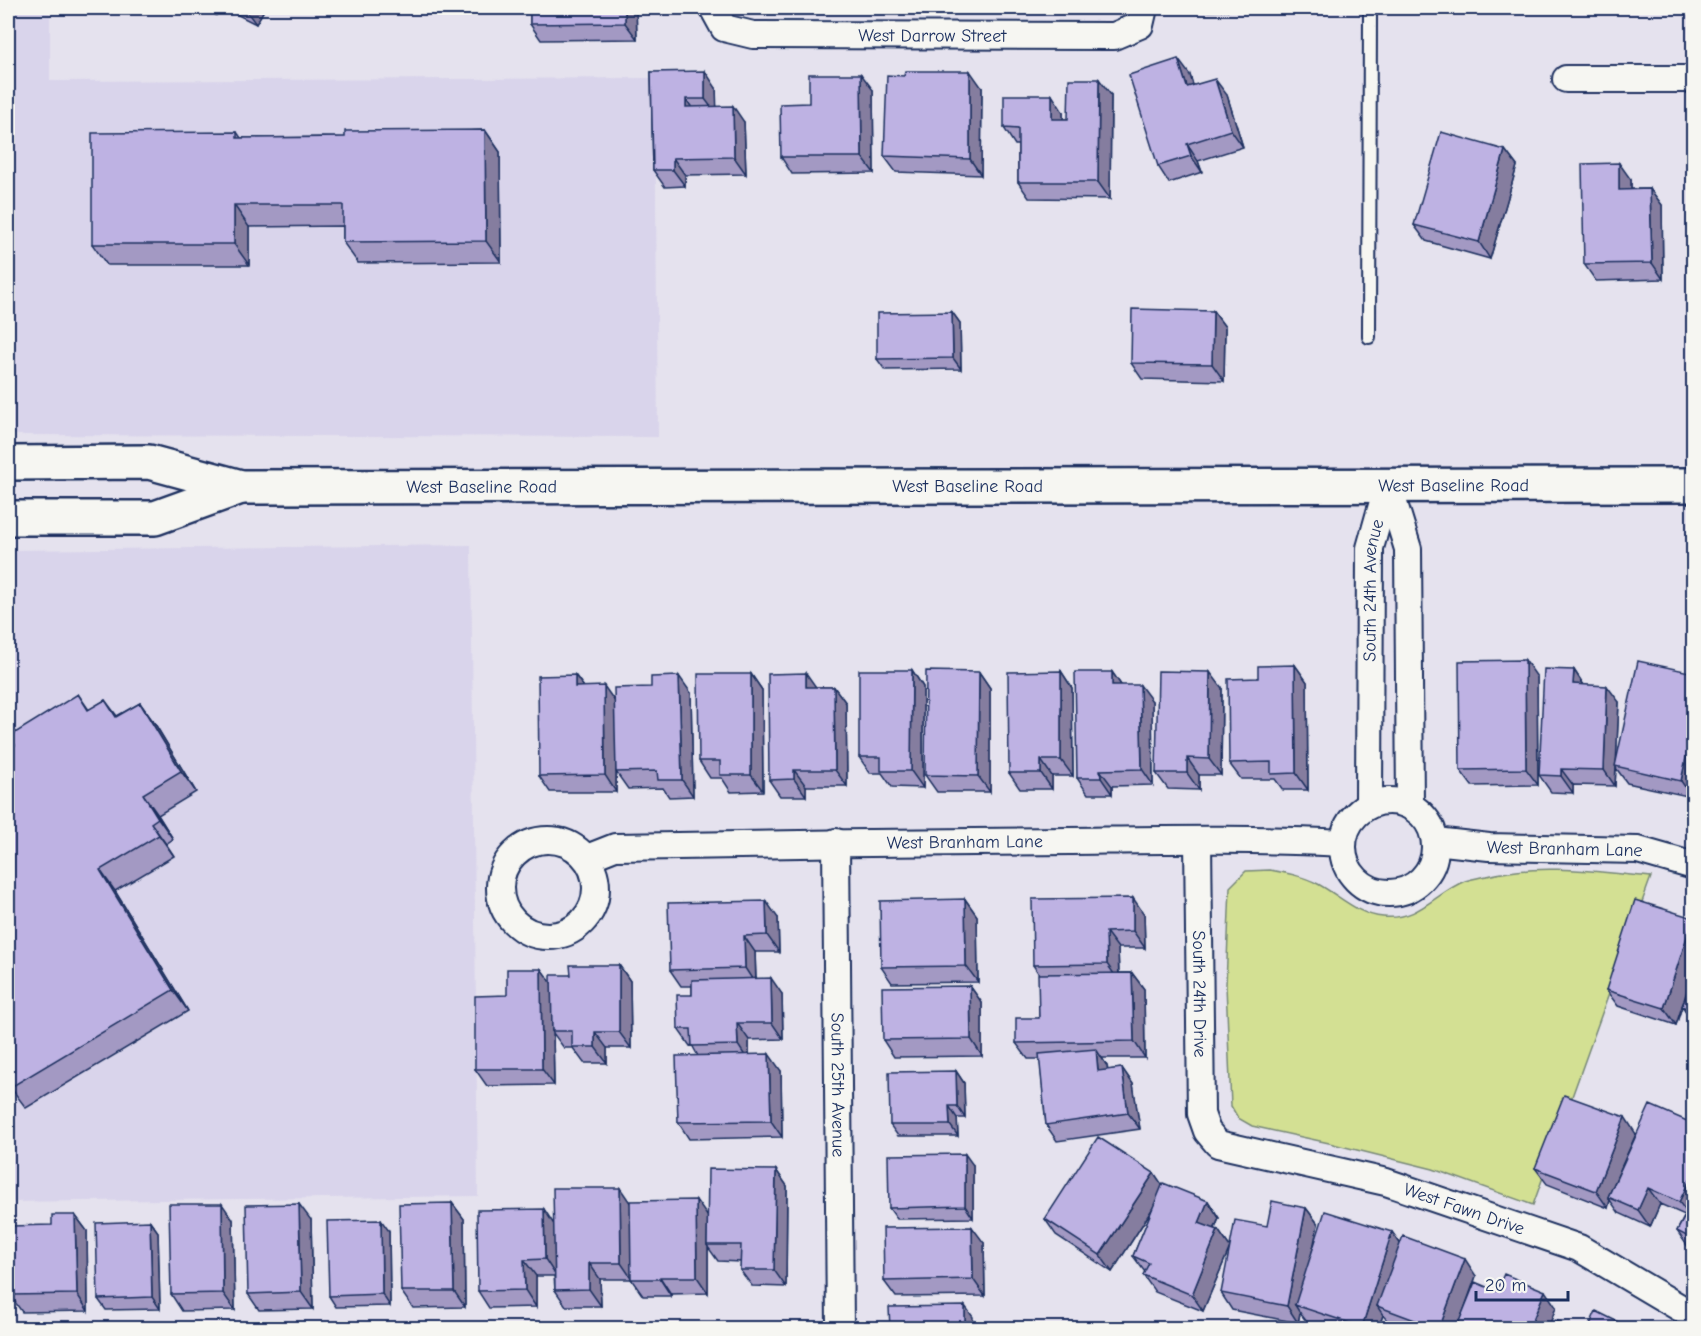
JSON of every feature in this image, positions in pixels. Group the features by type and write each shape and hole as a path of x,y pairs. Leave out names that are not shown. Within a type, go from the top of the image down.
{"main road":[{"name":"West Baseline Road","path":"8,463 149,462 242,487 1694,485"},
{"name":"West Baseline Road","path":"8,518 155,518 242,487"}],"street":[{"name":"West Darrow Street","path":"718,18 753,35 1114,36 1142,16"},
{"path":"1566,79 1694,79"},
{"name":"South 24th Avenue","path":"1369,804 1370,548 1388,484"},
{"name":"South 24th Avenue","path":"1388,484 1408,549 1410,805"},
{"path":"1390,800 1410,805 1422,814 1431,827 1435,841 1434,856 1429,871 1405,890 1390,893 1374,891 1360,884 1350,872 1343,858 1342,843 1351,819 1369,804 1390,800"},
{"name":"West Branham Lane","path":"586,858 615,848 836,842 1198,840 1342,843"},
{"name":"South 24th Drive","path":"1198,840 1202,1114 1207,1131 1218,1144"},
{"name":"West Branham Lane","path":"1435,841 1490,848 1638,850 1694,866"},
{"name":"South 25th Avenue","path":"836,842 840,1329"},
{"name":"West Fawn Drive","path":"1218,1144 1386,1182 1579,1248 1694,1316"}],"lane":[{"path":"1369,336 1370,8"}],"shaded area":[{"path":"8,8 50,8 50,81 655,78 658,437 8,435"},
{"path":"471,545 478,1196 8,1202 8,550"}],"green space":[{"path":"1548,869 1651,877 1533,1205 1433,1169 1252,1126 1238,1118 1231,1106 1226,985 1230,887 1246,871 1270,870 1312,881 1357,909 1383,917 1407,915 1465,881 1507,872"}],"building":[{"path":"530,8 625,8 625,23 530,24"},
{"path":"1178,59 1187,87 1215,79 1231,130 1187,144 1191,156 1158,166 1129,75"},
{"path":"705,71 705,99 686,99 686,107 733,106 734,157 673,158 673,170 653,170 651,72"},
{"path":"905,71 970,71 970,159 884,156 887,75 904,76"},
{"path":"809,74 861,74 862,157 781,157 780,104 809,103"},
{"path":"1069,79 1099,79 1098,182 1018,182 1018,129 1004,128 1004,95 1052,95 1052,119 1068,119"},
{"path":"485,130 486,241 343,242 343,205 234,205 234,244 92,244 92,133 237,132 237,138 345,137 345,131"},
{"path":"1441,132 1505,150 1479,242 1414,225"},
{"path":"1619,163 1619,190 1650,189 1652,263 1584,264 1582,164"},
{"path":"1132,309 1213,311 1212,364 1131,363"},
{"path":"952,312 953,358 877,359 877,313"},
{"path":"1525,660 1526,769 1460,770 1459,661"},
{"path":"1638,661 1694,673 1694,721 1681,781 1615,766"},
{"path":"1295,665 1296,773 1271,774 1271,762 1229,763 1228,679 1258,678 1258,666"},
{"path":"1544,669 1574,670 1573,684 1607,686 1604,770 1561,769 1561,776 1539,775"},
{"path":"859,670 912,670 911,771 881,771 881,757 859,757"},
{"path":"926,671 979,672 978,776 925,775"},
{"path":"1061,671 1061,760 1041,760 1041,773 1009,773 1008,672"},
{"path":"1158,671 1210,672 1209,759 1187,758 1187,773 1156,773"},
{"path":"1075,672 1112,672 1112,685 1140,685 1142,769 1100,770 1101,778 1077,778"},
{"path":"806,673 806,687 834,687 835,770 794,770 794,779 769,780 768,674"},
{"path":"698,674 751,674 751,775 720,775 720,761 699,761"},
{"path":"575,675 575,687 604,686 605,775 539,776 538,676"},
{"path":"679,676 682,780 658,780 657,771 616,772 614,688 651,687 651,677"},
{"path":"78,694 88,710 105,700 116,717 140,703 181,771 143,794 158,818 151,823 159,835 100,870 173,990 11,1087 8,1082 8,749 15,745 10,736"},
{"path":"1133,898 1133,931 1106,932 1107,964 1033,965 1032,899"},
{"path":"965,899 966,966 881,967 880,901"},
{"path":"1635,900 1693,918 1664,1008 1606,990"},
{"path":"766,901 767,935 744,936 745,968 670,970 668,903"},
{"path":"570,965 619,965 619,1032 595,1032 595,1047 572,1047 572,1031 552,1031 551,975 571,975"},
{"path":"507,969 541,969 542,1069 475,1069 475,996 507,995"},
{"path":"1132,973 1134,1041 1016,1043 1016,1018 1039,1018 1038,974"},
{"path":"771,978 772,1023 737,1023 738,1045 692,1046 691,1029 678,1029 677,995 692,995 692,980"},
{"path":"1694,981 1694,1012 1682,1006"},
{"path":"970,986 971,1039 883,1040 882,987"},
{"path":"1096,1049 1098,1071 1122,1068 1128,1113 1046,1125 1039,1054"},
{"path":"769,1054 771,1121 678,1122 676,1056"},
{"path":"956,1071 957,1106 949,1106 950,1125 890,1125 889,1072"},
{"path":"1564,1095 1625,1117 1596,1191 1535,1168"},
{"path":"1650,1105 1694,1124 1694,1171 1679,1202 1648,1188 1638,1210 1608,1197"},
{"path":"1098,1137 1154,1173 1100,1255 1045,1219"},
{"path":"965,1154 965,1206 889,1208 888,1155"},
{"path":"708,1169 776,1170 774,1270 740,1270 741,1245 707,1245"},
{"path":"1163,1183 1208,1201 1199,1223 1218,1230 1192,1295 1143,1275 1149,1263 1133,1256"},
{"path":"553,1188 620,1188 621,1263 589,1263 589,1289 555,1290"},
{"path":"696,1200 697,1277 631,1279 630,1201"},
{"path":"1694,1200 1694,1240 1677,1231"},
{"path":"1272,1201 1306,1208 1287,1306 1221,1293 1235,1220 1267,1226"},
{"path":"452,1203 454,1291 401,1291 399,1204"},
{"path":"169,1204 222,1204 223,1293 171,1294"},
{"path":"299,1204 301,1292 248,1294 246,1205"},
{"path":"544,1209 545,1259 524,1260 525,1290 478,1291 477,1210"},
{"path":"1325,1211 1392,1232 1362,1327 1295,1305"},
{"path":"52,1215 75,1215 77,1294 10,1295 9,1226 52,1225"},
{"path":"381,1220 382,1294 329,1296 327,1221"},
{"path":"150,1221 152,1297 98,1299 96,1223"},
{"path":"972,1227 973,1279 884,1281 883,1228"},
{"path":"1403,1236 1465,1259 1439,1329 1377,1306"},
{"path":"1504,1274 1545,1291 1529,1329 1456,1329 1475,1282 1496,1291"},
{"path":"965,1306 965,1329 890,1329 889,1307"},
{"path":"1596,1311 1626,1326 1625,1329 1588,1329"},
{"path":"1555,1320 1573,1329 1550,1329"}]}
